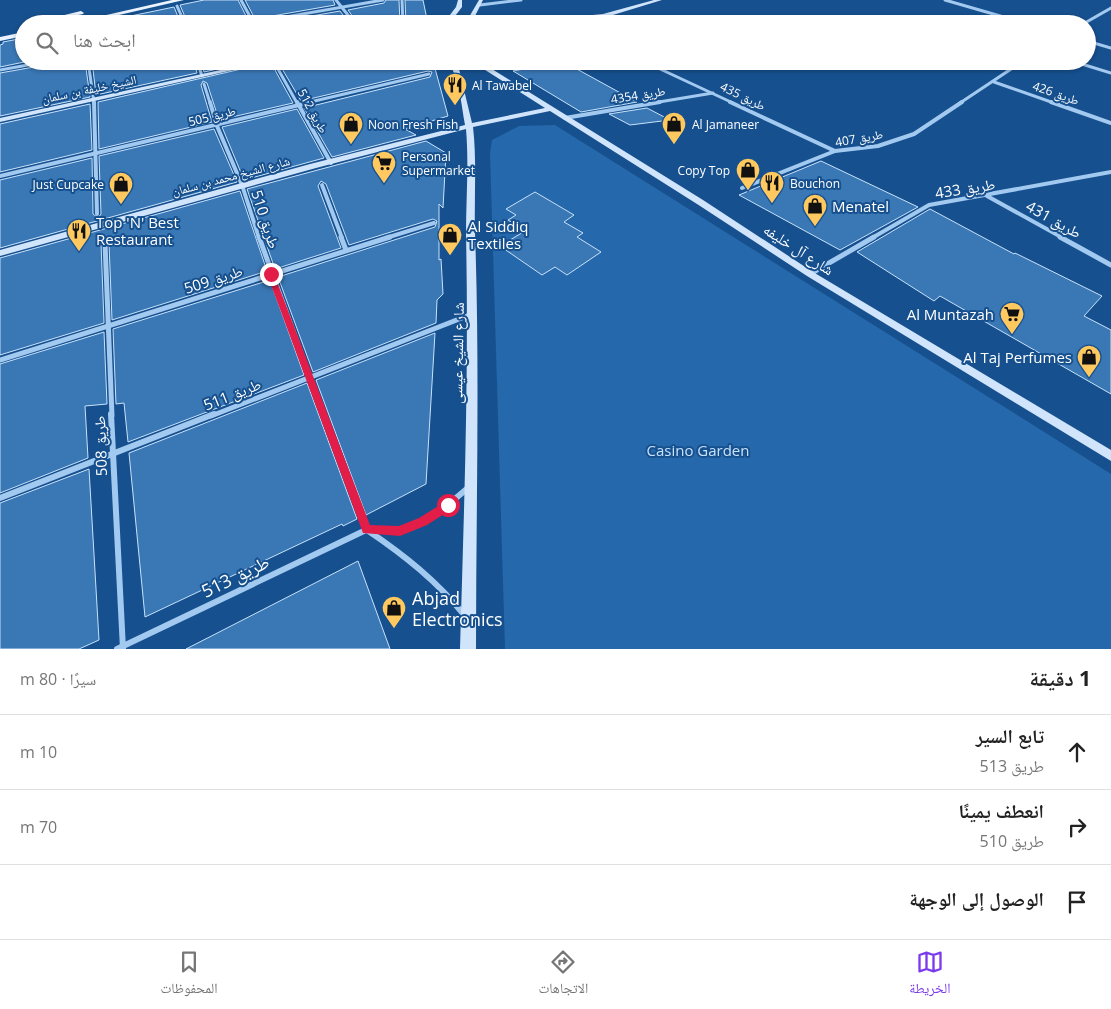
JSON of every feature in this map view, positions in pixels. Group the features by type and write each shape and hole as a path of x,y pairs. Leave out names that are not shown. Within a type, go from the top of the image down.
{"main road":[{"path":"117,15 179,3"},
{"path":"73,15 87,12"},
{"path":"0,39 15,36"}],"street":[{"path":"241,0 249,15"},
{"path":"336,0 348,15"},
{"path":"300,15 383,0"},
{"path":"402,0 402,15"},
{"path":"453,15 459,7 460,0"},
{"path":"473,15 480,2 521,0"},
{"path":"610,15 660,0"},
{"path":"945,0 998,15"},
{"path":"961,4 970,0"},
{"path":"1096,17 1111,8"},
{"path":"1096,44 1111,48"},
{"path":"0,70 15,67"},
{"path":"1096,68 1111,73"},
{"path":"89,70 94,100 97,214"},
{"path":"200,70 202,76"},
{"name":"الشيخ خليفة بن سلمان","path":"0,120 230,70"},
{"name":"طريق 512","path":"279,70 331,163"},
{"name":"شارع الشيخ عيسى","path":"456,70 469,126 472,155 470,213 473,313 468,649"},
{"name":"شارع آل خليفه","path":"488,70 700,202 810,274 1111,456"},
{"name":"طريق 435","path":"663,70 835,151"},
{"name":"طريق 407","path":"742,188 835,151 878,146 914,134 1011,70"},
{"name":"طريق 505","path":"0,176 217,126 429,74"},
{"name":"طريق 426","path":"994,82 1111,123"},
{"name":"طريق 510","path":"204,84 217,126 242,185 271,274 366,530"},
{"name":"طريق 4354","path":"565,118 713,93"},
{"name":"شارع الشيخ محمد بن سلمان","path":"0,252 242,185 469,126 551,109"},
{"name":"طريق 433","path":"810,274 930,205 1111,172"},
{"path":"322,186 346,250"},
{"name":"طريق 431","path":"986,196 1111,265"},
{"name":"طريق 509","path":"0,360 434,223"},
{"name":"طريق 508","path":"105,242 121,648"},
{"name":"طريق 511","path":"0,498 473,313"},
{"name":"طريق 513","path":"121,648 366,530 400,531 423,521 448,505 470,486"},
{"path":"366,530 429,575 450,596 469,620"}],"green space":[{"name":"Casino Garden","path":"555,125 1111,474 1111,649 505,649 490,153 492,140 519,126"}],"building":[{"path":"204,0 238,0 246,15 184,15 180,5"},
{"path":"245,0 333,0 335,5 278,15 253,15"},
{"path":"386,0 399,0 400,15 352,15 348,10 384,3"},
{"path":"405,0 423,0 426,15 406,15"},
{"path":"174,7 177,15 135,15"},
{"path":"340,11 343,15 317,15"},
{"path":"15,40 15,64 0,67 0,45 3,42"},
{"path":"17,70 86,70 90,97 0,116 0,73"},
{"path":"93,70 196,70 197,73 96,95"},
{"path":"237,70 275,70 293,103 219,120 207,83 203,81 201,85 212,122 99,149 98,102"},
{"path":"283,70 435,70 448,116 405,129 416,135 332,157 304,108 430,77 432,72 428,71 301,101"},
{"path":"579,70 637,102 581,112 513,71"},
{"path":"90,104 92,150 0,172 0,124"},
{"path":"647,108 670,120 630,125 609,114"},
{"path":"297,109 324,158 244,180 222,127"},
{"path":"214,129 237,182 0,248 0,180 92,158 93,214 98,218 101,214 99,156"},
{"path":"426,141 446,153 443,208 439,204 439,260 441,259 443,294 437,300 436,323 313,372 278,277 435,227 437,221 433,219 349,245 326,184 321,181 318,186 341,248 275,269 247,189"},
{"path":"821,161 918,207 840,250 739,195"},
{"path":"240,191 267,271 112,320 109,243 107,239 103,239 101,243 104,323 0,355 0,258"},
{"path":"535,192 574,215 564,222 583,233 577,237 601,252 567,275 555,267 542,275 500,246 525,231 508,220 516,215 506,209"},
{"path":"930,209 1014,254 1102,296 1084,316 1111,330 1111,394 940,296 934,301 857,252"},
{"path":"270,280 304,375 128,442 124,403 116,404 113,329"},
{"path":"104,332 107,404 85,406 88,458 0,493 0,364"},
{"path":"435,333 426,484 366,515 316,380"},
{"path":"307,383 357,519 343,526 342,524 145,617 129,453"},
{"path":"89,469 99,640 79,649 0,649 0,503"},
{"path":"358,561 390,649 186,649"}],"place":[{"name":"Al Tawabel","path":"455,106"},
{"name":"Noon Fresh Fish","path":"351,145"},
{"name":"Al Jamaneer","path":"674,145"},
{"name":"Personal Supermarket","path":"384,184"},
{"name":"Copy Top","path":"748,191"},
{"name":"Bouchon","path":"772,204"},
{"name":"Just Cupcake","path":"121,205"},
{"name":"Menatel","path":"815,227"},
{"name":"Top 'N' Best Restaurant","path":"79,252"},
{"name":"Al Siddiq Textiles","path":"450,256"},
{"name":"Al Muntazah","path":"1012,335"},
{"name":"Al Taj Perfumes","path":"1089,378"},
{"name":"Abjad Electronics","path":"394,629"}],"route":[{"path":"271,274 366,530 400,531 423,521 448,505"}]}
